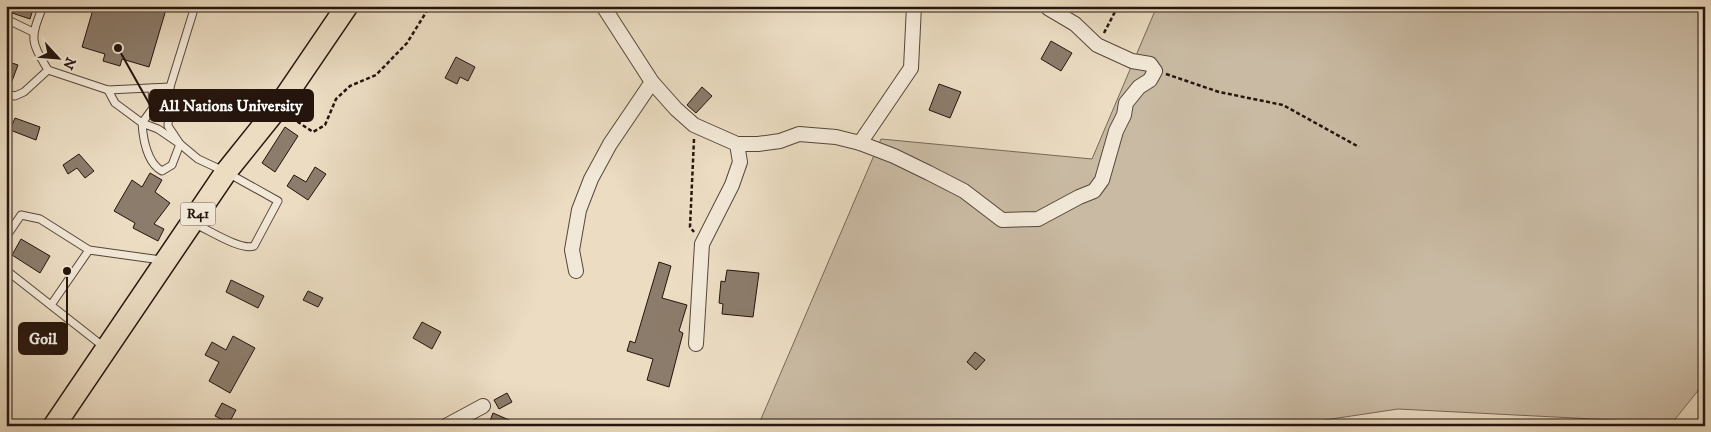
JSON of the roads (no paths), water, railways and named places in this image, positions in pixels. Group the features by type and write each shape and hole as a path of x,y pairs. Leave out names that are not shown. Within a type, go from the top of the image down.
{"main road":[{"name":"R41","path":"54,426 226,172 279,106 346,6"}],"street":[{"path":"603,6 652,82 676,109 694,125 737,144 780,141 799,134 836,137 860,143 894,156 964,191 1002,220 1038,220 1079,197 1094,191 1102,180 1116,131 1124,115 1126,103 1139,87 1150,80 1155,71 1150,64 1132,60 1097,45 1075,24 1048,7"},
{"path":"860,143 911,68 914,6"},
{"path":"576,271 572,250 579,210 591,179 610,144 652,82"},
{"path":"696,344 702,244 732,185 740,162 737,144"},
{"path":"446,426 483,406"}],"lane":[{"path":"42,6 33,32 35,49 48,70 108,90 170,87"},
{"path":"180,144 168,126 170,87 195,6"},
{"path":"6,19 33,32"},
{"path":"6,94 15,96 24,92 48,70"},
{"path":"152,88 153,108 142,123 142,137 157,168 162,171 172,165 180,144"},
{"path":"108,90 115,103 142,123 158,129 198,159 226,172 278,201 254,246 249,248 238,245 192,222"},
{"path":"6,237 21,215 40,219 89,250 166,261"},
{"path":"51,305 89,250"},
{"path":"6,270 106,349"}],"place":[{"name":"All Nations University","path":"118,48"},
{"name":"Goil","path":"67,271"}]}
